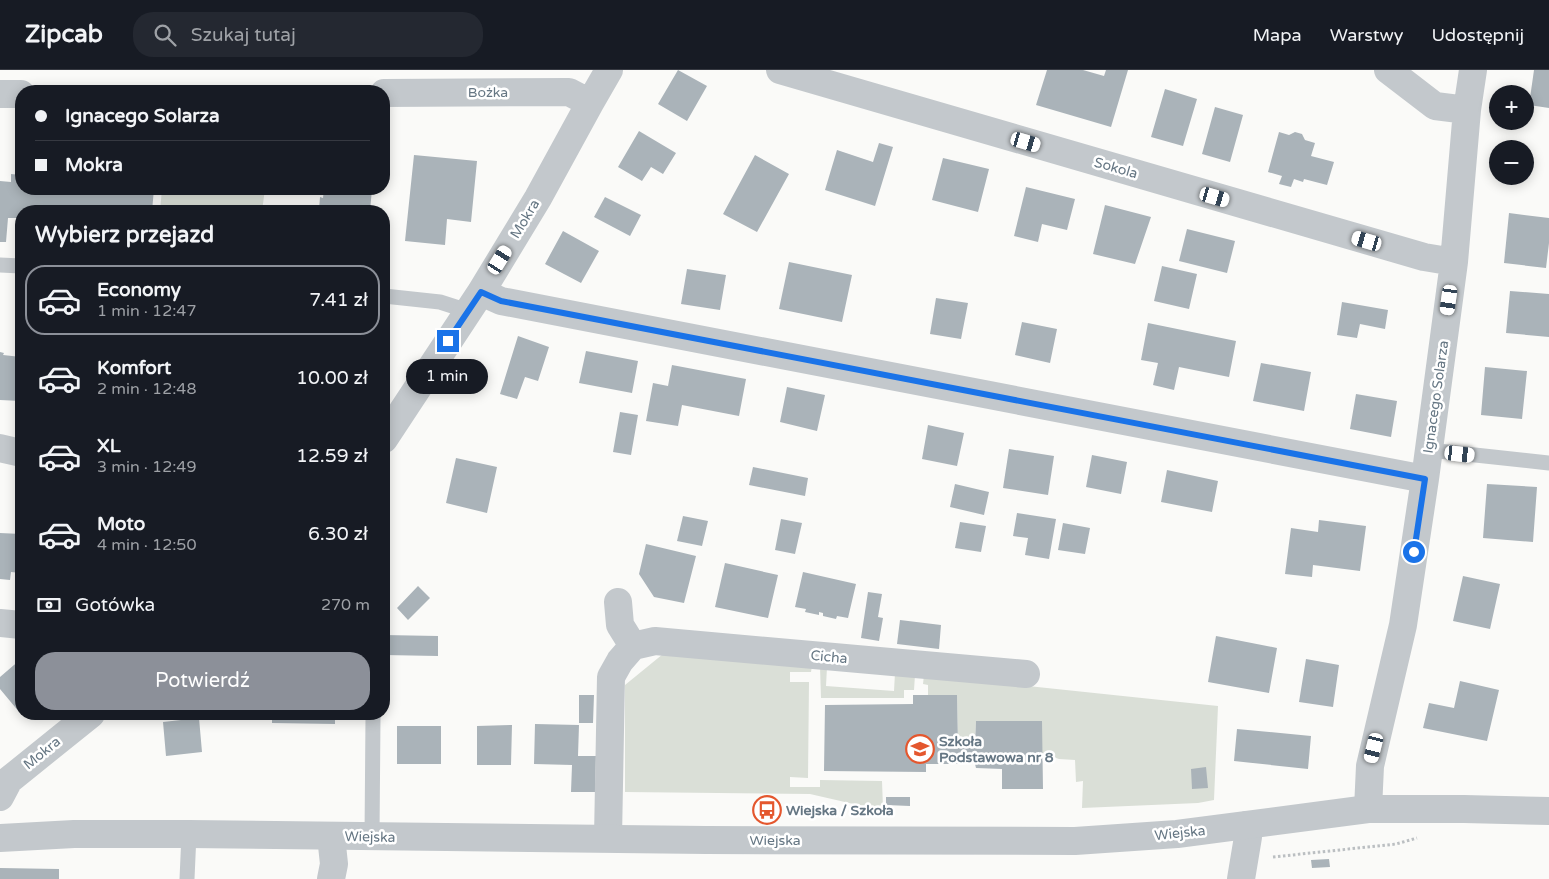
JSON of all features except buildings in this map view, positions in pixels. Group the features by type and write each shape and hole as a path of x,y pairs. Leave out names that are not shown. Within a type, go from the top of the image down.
{"street":[{"name":"Mokra","path":"390,430 474,302 538,198 609,70"},
{"name":"Sokola","path":"780,70 1424,257 1454,262"},
{"path":"1388,70 1435,106 1467,110"},
{"name":"Ignacego Solarza","path":"1368,809 1370,766 1403,625 1425,479 1454,262 1467,110 1473,70"},
{"name":"Bożka","path":"390,93 569,92 590,103"},
{"path":"0,94 15,94"},
{"path":"474,302 501,301 1425,479"},
{"path":"0,448 15,452"},
{"path":"608,838 611,677 620,661 633,646 620,625 618,602"},
{"path":"0,623 15,624"},
{"name":"Cicha","path":"633,646 655,641 1026,674"},
{"name":"Mokra","path":"0,797 9,780 84,720"},
{"name":"Wiejska","path":"0,838 74,834 189,834 372,837 1075,841 1177,834 1368,809 1549,811"},
{"path":"1241,879 1248,837 1247,825"},
{"path":"331,836 334,864 331,879"}],"lane":[{"path":"0,265 15,266"},
{"path":"390,297 440,302 474,302"},
{"path":"1429,450 1549,463"},
{"path":"372,837 373,720"},
{"path":"187,879 189,834"}],"shaded area":[{"path":"161,195 264,195 263,205 161,205"},
{"path":"663,654 812,666 811,672 790,672 790,682 809,682 808,778 790,777 790,787 820,787 820,780 882,781 883,808 871,808 810,794 625,792 625,685"},
{"path":"820,666 827,667 826,686 894,691 895,673 915,675 914,690 904,690 904,698 821,698"},
{"path":"924,675 1218,706 1214,800 1198,803 1082,808 1083,781 1076,782 1075,760 1059,759 1042,753 1042,721 976,721 975,744 958,744 957,695 928,695 928,685 923,684"}],"place":[{"name":"Szkoła Podstawowa nr 8","path":"920,749"},
{"name":"Wiejska / Szkoła","path":"767,810"}],"route":[{"path":"448,341 481,292 501,301 1425,479 1414,552"}]}
